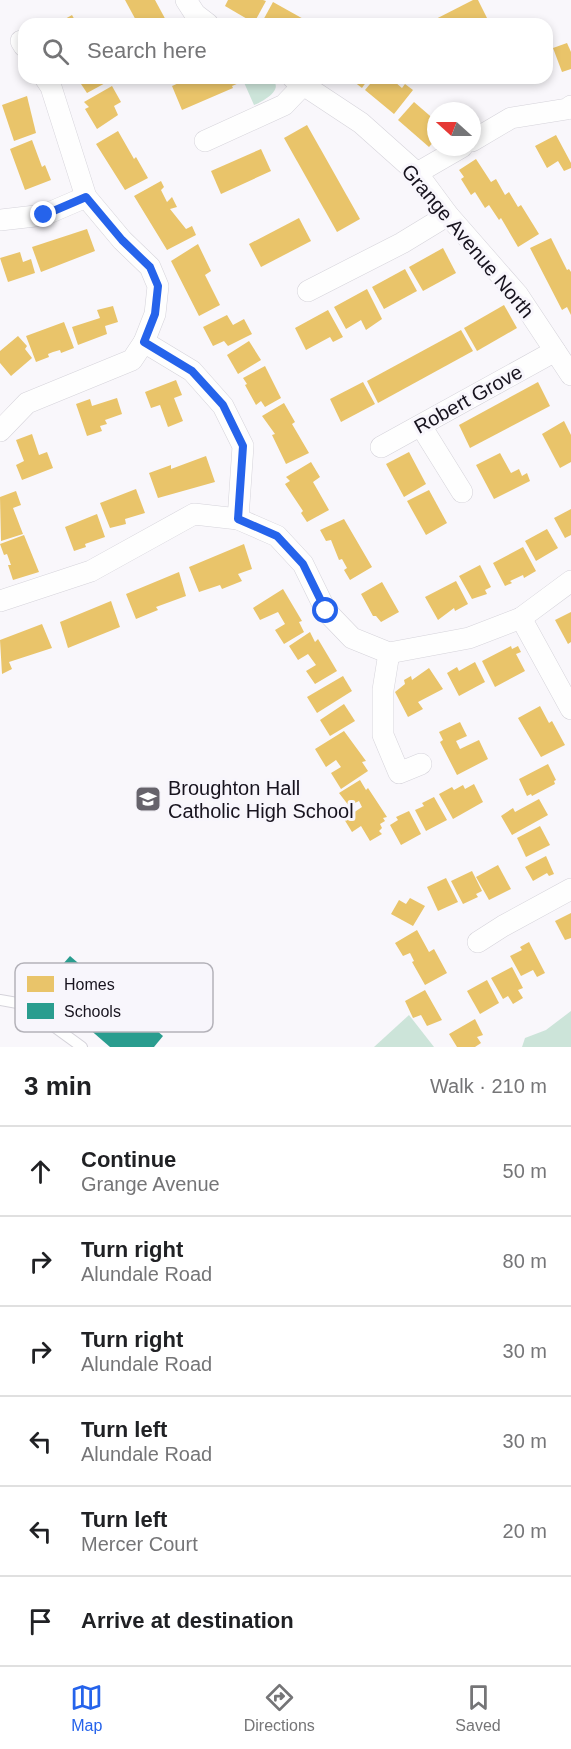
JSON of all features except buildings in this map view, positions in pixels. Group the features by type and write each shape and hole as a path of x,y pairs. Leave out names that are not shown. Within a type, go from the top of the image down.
{"street":[{"path":"0,431 27,403 132,360 144,342 155,314 158,286 150,267 122,240 86,197 49,84"},
{"path":"205,141 284,105 297,84"},
{"name":"Grange Avenue North","path":"303,84 361,123 417,173 448,216 518,295 571,375"},
{"path":"481,136 511,118 567,109 571,106"},
{"path":"417,173 446,156"},
{"path":"0,220 44,215 86,197"},
{"path":"308,291 402,243 448,216"},
{"path":"144,342 192,371 223,405 243,446 238,519"},
{"name":"Robert Grove","path":"381,447 555,351"},
{"path":"421,426 462,492"},
{"path":"0,601 91,571 194,514 238,519 277,536 303,564 326,611 352,638 389,653 469,638 521,618 571,581"},
{"path":"521,618 571,709"},
{"path":"389,653 383,690 383,735 399,773 421,764"},
{"path":"478,942 571,889"}],"lane":[{"path":"0,1000 15,1003"},
{"path":"61,1032 82,1047"}],"green space":[{"path":"245,84 275,84 271,95 254,105"},
{"path":"571,1011 571,1047 522,1047 525,1038 546,1030"},
{"path":"409,1015 434,1047 374,1047"}],"place":[{"name":"Broughton Hall Catholic High School","path":"148,799"}],"route":[{"path":"44,215 86,197 122,240 150,267 158,286 155,314 144,342 192,371 223,405 243,446 238,519 277,536 303,564 326,611"}]}
